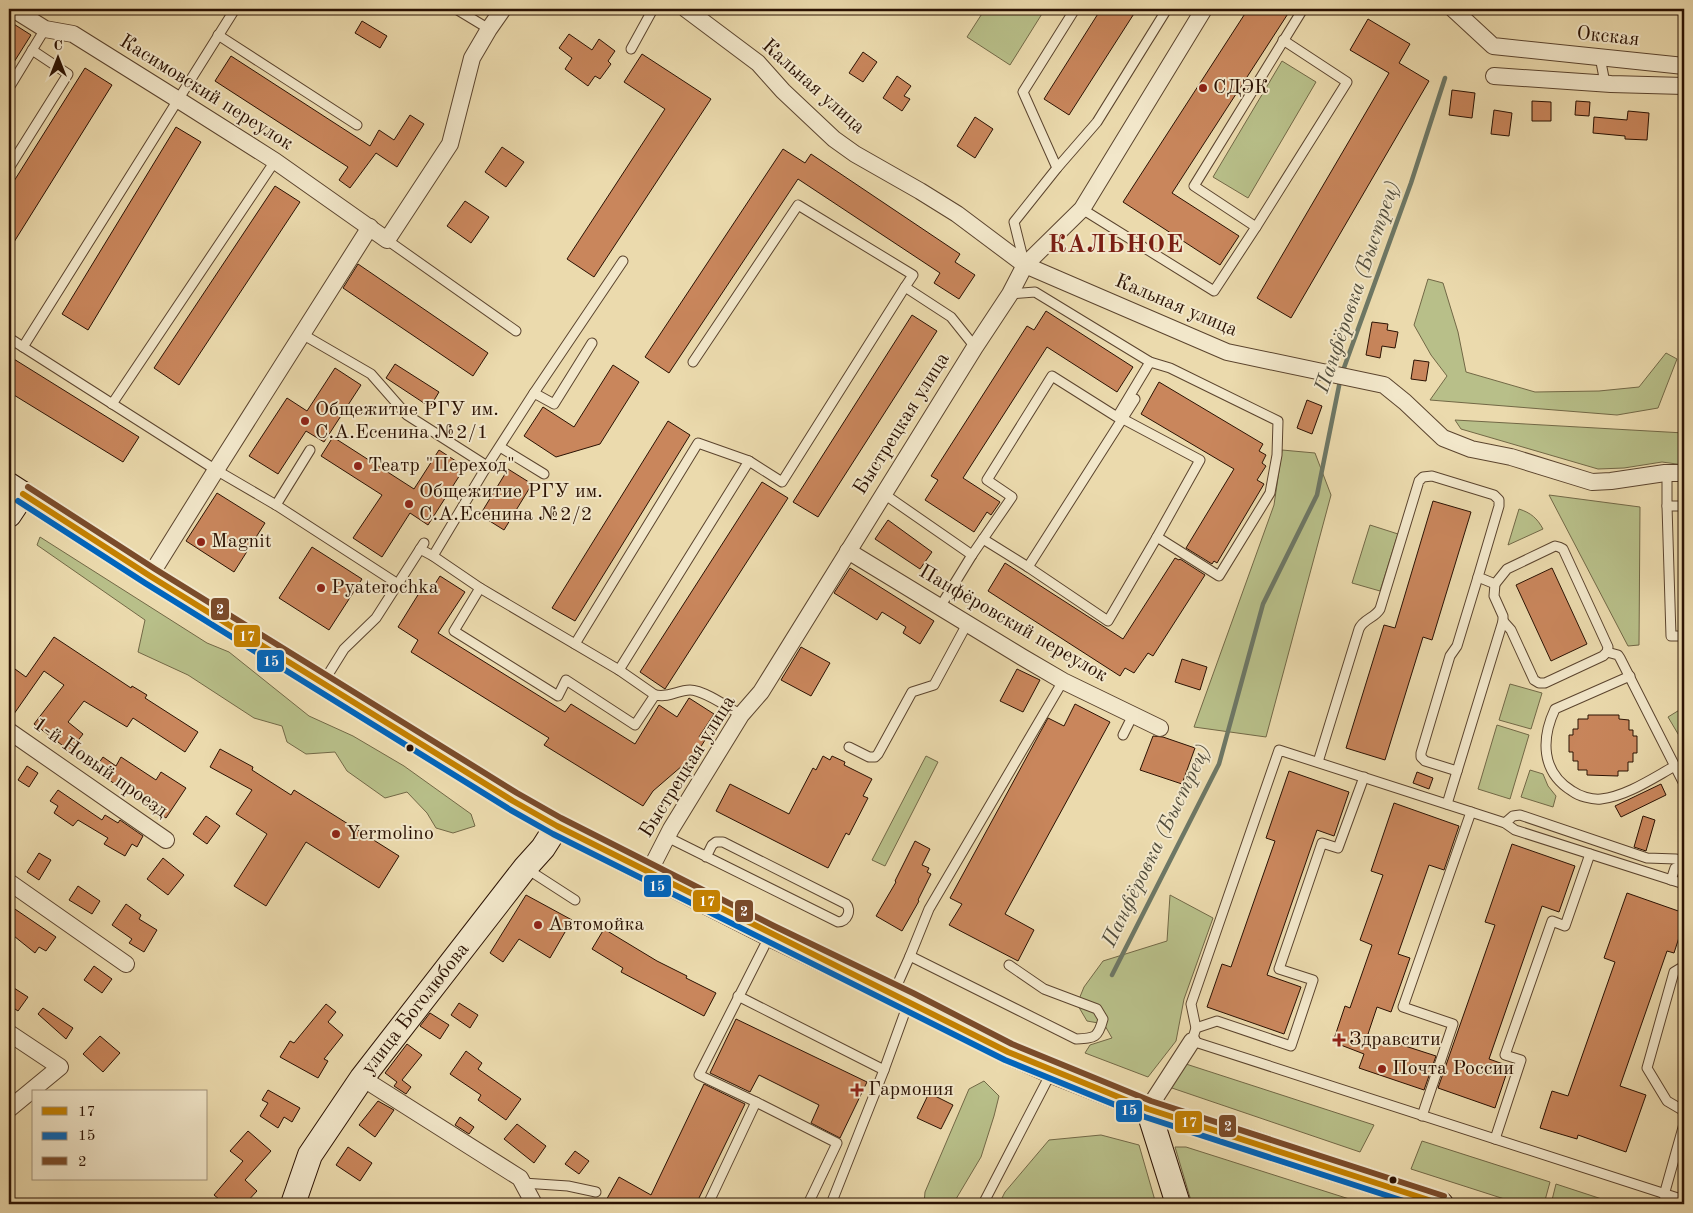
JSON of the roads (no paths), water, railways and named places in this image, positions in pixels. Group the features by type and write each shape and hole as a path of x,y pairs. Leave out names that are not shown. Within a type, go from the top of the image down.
{"main road":[{"path":"9,515 16,490 150,576 430,750 557,826 1008,1052 1148,1109 1441,1204"},
{"name":"улица Боголюбова","path":"293,1204 310,1155 362,1078 526,868 544,848 557,826"},
{"path":"1148,1109 1178,1204"}],"street":[{"name":"Касимовский переулок","path":"13,9 45,29 73,34 275,160 387,240"},
{"path":"387,240 450,144 472,58 489,28 503,9"},
{"name":"Кальная улица","path":"686,9 758,63 783,92 834,139 855,154 957,214 1025,264 1227,352 1384,385 1443,438 1471,448 1511,457 1592,482 1684,473"},
{"name":"Быстрецкая улица","path":"649,872 667,837 741,715 762,692 974,347 1010,294 1025,264 1082,210 1204,9"},
{"name":"Окская","path":"1453,9 1493,46 1684,66"},
{"path":"1494,76 1684,86"},
{"path":"150,576 370,227"},
{"name":"Панфёровский переулок","path":"848,551 1063,681 1160,728"},
{"name":"1-й Новый проезд","path":"9,730 166,840"},
{"path":"9,882 126,964"},
{"path":"9,1033 60,1067 32,1090"},
{"path":"1148,1109 1194,1035"},
{"path":"362,1078 520,1178 534,1204"},
{"path":"9,1109 32,1090"}],"lane":[{"path":"23,347 235,9"},
{"path":"456,9 489,28"},
{"path":"631,50 653,9"},
{"path":"1057,168 1023,92 1075,9"},
{"path":"1025,264 1014,222 1097,122 1167,9"},
{"path":"1256,226 1194,186 1303,9"},
{"path":"9,88 45,29"},
{"path":"218,35 357,125"},
{"path":"1082,210 1214,290 1348,82 1283,40"},
{"path":"9,168 68,74 32,50"},
{"path":"1600,57 1605,83"},
{"path":"112,404 275,160"},
{"path":"575,644 698,443 749,461 782,482 913,275 798,205 693,362"},
{"path":"387,240 516,331"},
{"path":"433,556 487,466 534,393 623,261"},
{"path":"905,287 951,317 974,347"},
{"path":"1010,294 1034,292 1153,363 1170,368 1278,422 1277,455 1270,493 1219,576 1158,537"},
{"path":"302,334 371,374 408,415 487,466"},
{"path":"9,338 216,470 276,505 398,584"},
{"path":"534,393 554,404 592,343"},
{"path":"1028,567 1123,419 1153,363"},
{"path":"940,607 972,554 1012,497 987,480 1052,376 1117,417 1153,363"},
{"path":"983,539 1108,621 1158,537 1200,460 1123,419"},
{"path":"500,447 544,474"},
{"path":"276,505 310,450"},
{"path":"619,670 749,461"},
{"path":"1667,474 1671,636 1684,636"},
{"path":"1318,762 1359,629 1361,624 1378,613 1380,609 1419,481 1423,476 1432,476 1494,495 1499,500 1500,506 1457,646 1450,656 1421,753 1421,757 1425,761 1457,771"},
{"path":"884,494 972,554"},
{"path":"1667,506 1684,506"},
{"path":"323,683 344,649 376,618 422,546 433,556 480,588 619,670 655,695 665,697 690,690 699,692 741,715"},
{"path":"1447,804 1503,621 1504,616 1494,596 1495,584 1510,567 1555,546 1563,549 1608,646 1603,656 1545,683 1539,683 1534,680 1511,630 1503,621"},
{"path":"1478,578 1495,584"},
{"path":"480,588 454,631 558,696 566,680 635,726 655,695"},
{"path":"849,747 869,757 875,757 878,754 912,692 934,685 967,624"},
{"path":"1606,652 1618,655 1684,784"},
{"path":"1630,676 1555,710 1548,725 1546,738 1551,770 1560,784 1579,796 1600,799 1623,793 1675,766"},
{"path":"831,1204 884,1070 910,956 929,910 1063,681"},
{"path":"1123,735 1133,714"},
{"path":"1194,1035 1191,1004 1279,750 1505,823 1515,830 1684,884"},
{"path":"1194,1035 1217,1021 1290,1046 1312,980 1279,969 1322,843 1338,848 1364,777"},
{"path":"1422,1116 1453,1024 1403,1007 1471,812"},
{"path":"1505,823 1513,816 1520,815 1647,858 1676,859 1684,863"},
{"path":"667,837 706,857 838,922 842,922 849,912 849,907 846,904 723,842 716,842 712,845 706,857"},
{"path":"1495,1139 1521,1060 1505,1055 1552,921 1565,926 1590,854"},
{"path":"1671,880 1674,868 1684,863"},
{"path":"526,868 575,900"},
{"path":"770,934 699,1075 837,1143 808,1204"},
{"path":"910,956 1076,1039 1092,1038 1100,1032 1103,1019 1097,1009 1044,989 1009,965"},
{"path":"1684,966 1674,972 1647,1068 1667,1101 1684,1111"},
{"path":"738,996 884,1070"},
{"path":"1194,1035 1422,1116 1684,1200"},
{"path":"983,1204 1052,1071"},
{"path":"708,1204 756,1102"},
{"path":"1664,1195 1684,1124"},
{"path":"523,1183 568,1186 596,1192"}],"waterway":[{"name":"Панфёровка (Быстрец)","path":"1112,975 1219,764 1263,604 1317,495 1341,376 1411,183 1445,78"}],"place":[{"name":"СДЭК","path":"1203,88"},
{"name":"Общежитие РГУ им. С.А.Есенина №2/1","path":"305,421"},
{"name":"Театр \"Переход\"","path":"358,466"},
{"name":"Общежитие РГУ им. С.А.Есенина №2/2","path":"409,504"},
{"name":"Magnit","path":"201,542"},
{"name":"Pyaterochka","path":"321,588"},
{"name":"Yermolino","path":"336,834"},
{"name":"Автомойка","path":"538,925"},
{"name":"Здравсити","path":"1339,1040"},
{"name":"Почта России","path":"1382,1069"},
{"name":"Гармония","path":"857,1090"}],"district":[{"name":"КАЛЬНОЕ","path":"1116,245"}]}
